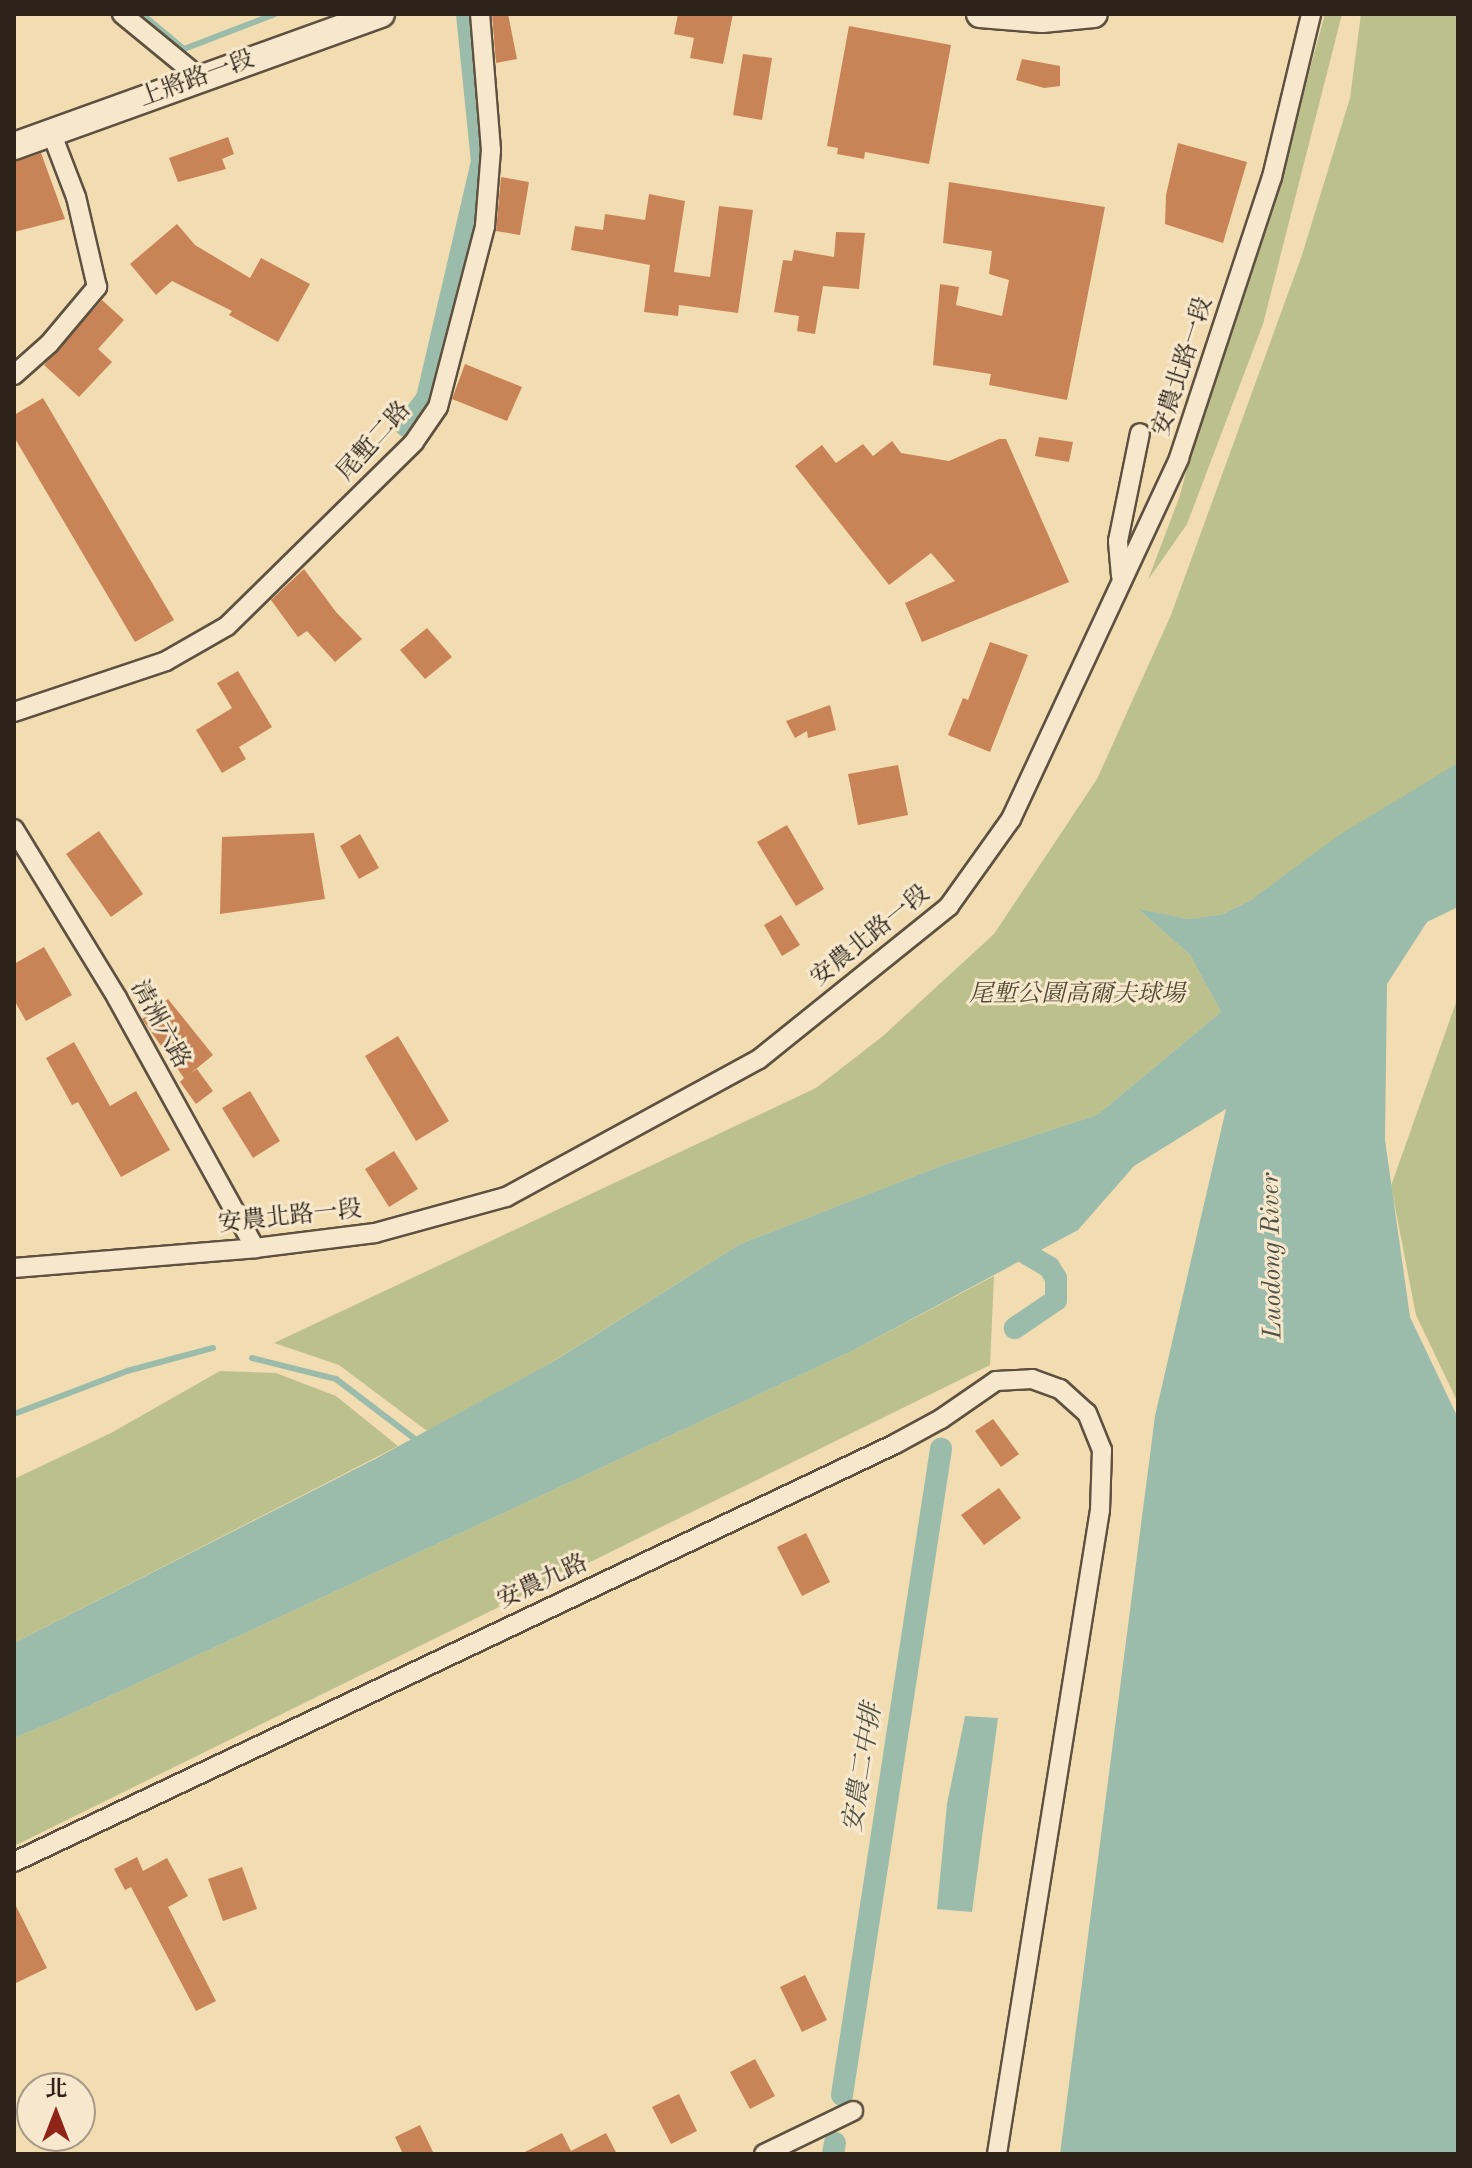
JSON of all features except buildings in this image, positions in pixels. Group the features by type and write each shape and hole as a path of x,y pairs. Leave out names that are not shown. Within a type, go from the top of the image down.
{"main road":[{"name":"上將路一段","path":"14,146 381,14"},
{"path":"980,14 1042,19 1094,14"}],"street":[{"path":"122,14 200,78"},
{"name":"尾塹二路","path":"14,712 166,661 227,626 414,442 438,407 485,226 491,150 480,14"},
{"name":"安農北路一段","path":"14,1268 255,1248 375,1233 506,1197 759,1059 949,906 1011,819 1179,458 1272,177 1311,14"},
{"path":"14,375 49,344 97,287 76,197 51,132"},
{"path":"1121,577 1118,541 1140,433"},
{"name":"清洲六路","path":"14,829 117,998 255,1248"},
{"name":"安農九路","path":"14,1862 895,1444 941,1419 996,1381 1032,1379 1060,1389 1087,1413 1102,1450 1100,1510 997,2154"},
{"path":"764,2154 853,2111"}],"green space":[{"path":"1325,14 1342,14 1263,324 1187,524 1148,580 1179,498 1217,361 1277,189"},
{"name":"尾塹公園高爾夫球場","path":"1361,14 1458,14 1458,764 1251,900 1223,914 1188,919 1139,910 1190,955 1221,1012 1097,1115 943,1165 740,1244 547,1365 427,1431 339,1365 274,1343 816,1088 883,1036 994,934 1097,779 1171,615 1302,255 1350,98"},
{"path":"1458,997 1458,1403 1416,1315 1391,1186"},
{"path":"994,1276 990,1365 14,1846 14,1738 852,1351"},
{"path":"220,1371 276,1373 336,1396 398,1446 14,1643 14,1479 111,1433"}],"water":[{"name":"Luodong River","path":"1458,763 1458,907 1427,922 1387,984 1385,1140 1410,1317 1458,1418 1458,2154 1060,2154 1155,1416 1226,1109 1134,1166 1078,1230 852,1351 14,1738 14,1643 377,1458 554,1361 740,1244 943,1165 1097,1115 1221,1012 1190,955 1138,909 1188,919 1223,914 1251,900 1339,835"},
{"path":"965,1716 998,1718 972,1912 937,1909 947,1804"}],"waterway":[{"path":"142,14 184,49 275,14"},
{"path":"406,426 427,398 482,162 467,14"},
{"name":"安農二中排","path":"1007,1242 1049,1267 1056,1278 1056,1300 1015,1328"},
{"path":"14,1414 127,1371 213,1348"},
{"path":"252,1358 336,1379 420,1443"},
{"name":"安農二中排","path":"842,2095 941,1449"},
{"name":"安農二中排","path":"833,2154 835,2143"}]}
